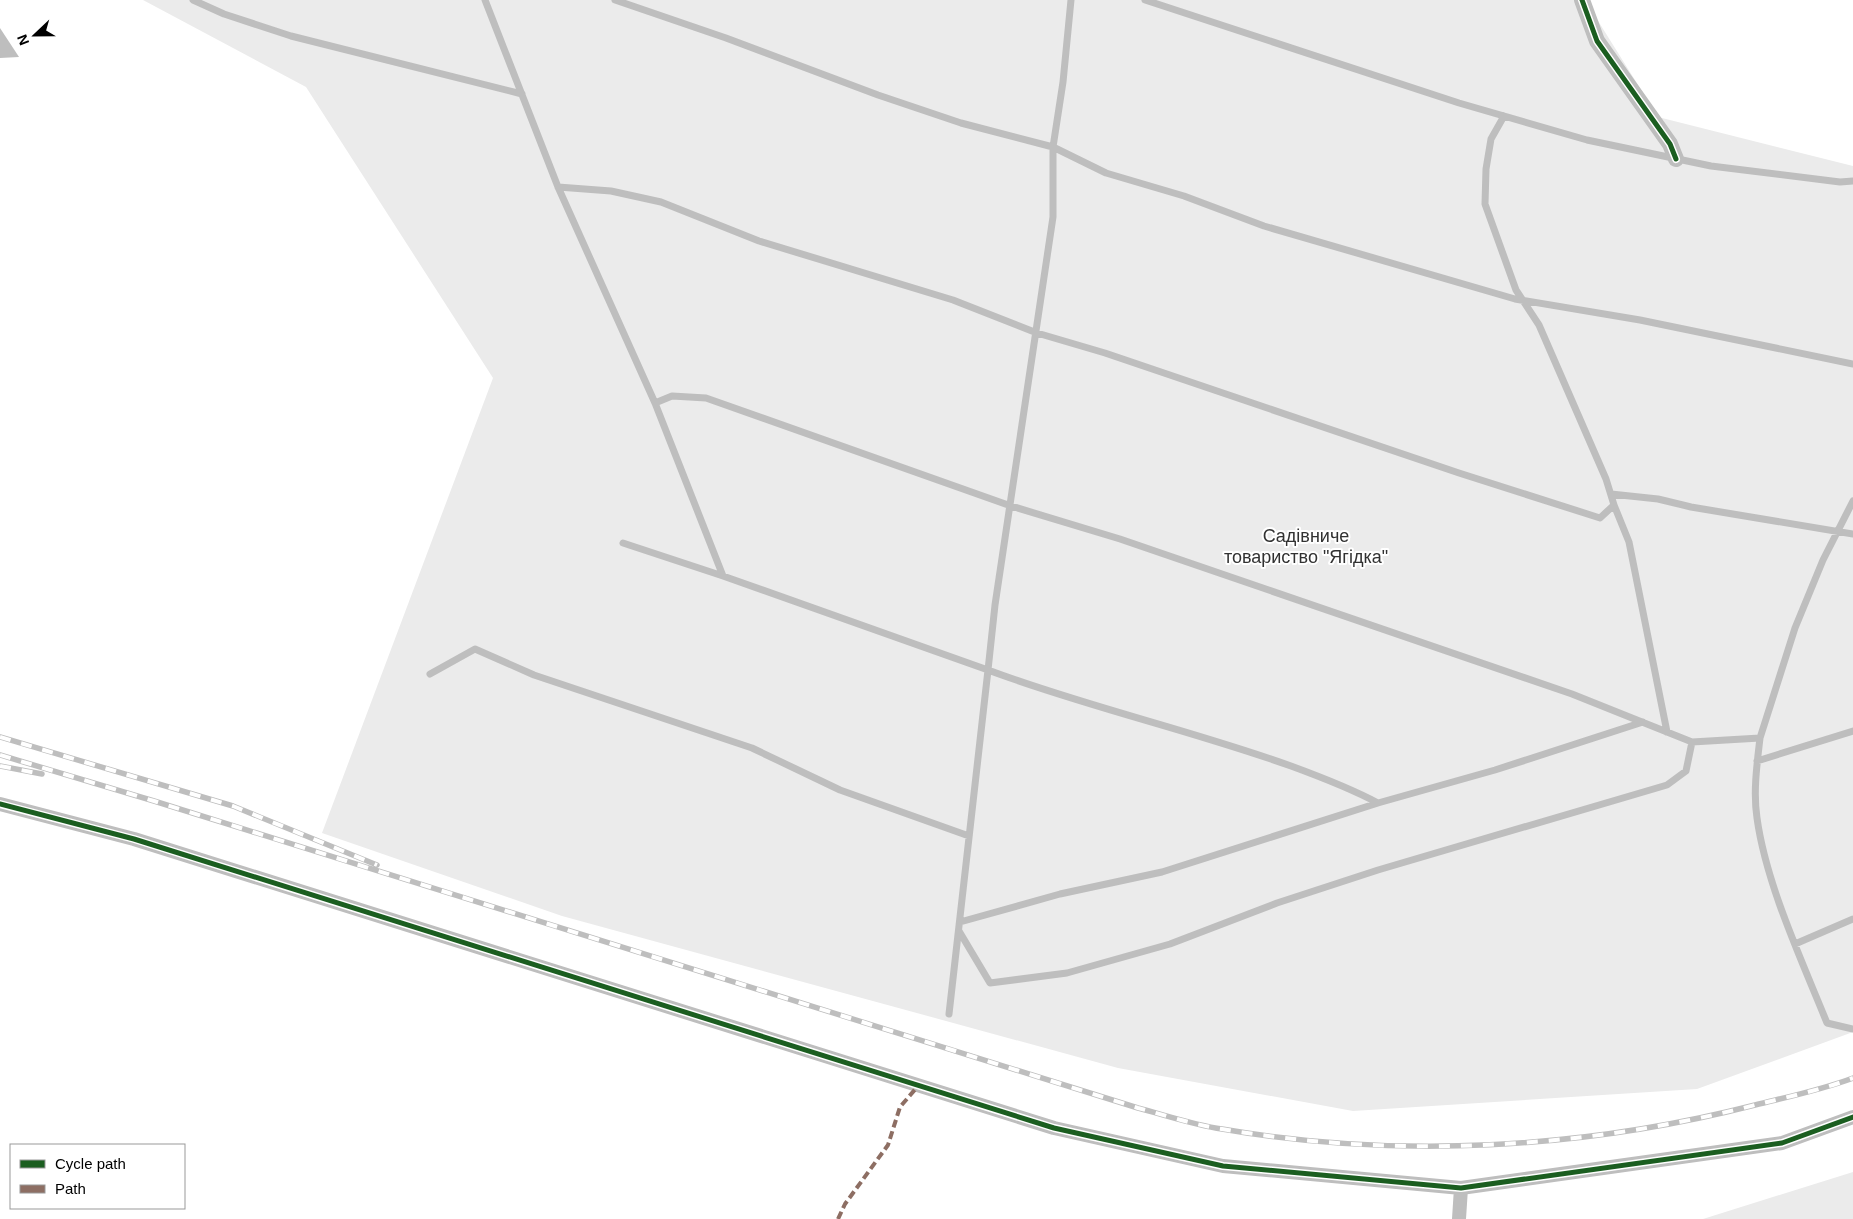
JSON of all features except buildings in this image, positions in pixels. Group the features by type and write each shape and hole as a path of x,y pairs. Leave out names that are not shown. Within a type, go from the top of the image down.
{"street":[{"path":"1582,0 1597,41 1670,144 1676,159"},
{"path":"0,804 134,839 1054,1128 1223,1166 1461,1188 1782,1143 1853,1117"},
{"path":"1459,1219 1461,1188"}],"lane":[{"path":"193,0 224,14 291,36 522,94"},
{"path":"486,0 558,187 655,403 724,576"},
{"path":"615,0 960,123 1053,147 1106,173 1184,196 1264,226 1515,299 1640,320 1853,364"},
{"path":"949,1014 995,605 1037,333 1052,217 1053,147 1063,82 1071,0"},
{"path":"1145,0 1504,116 1587,140 1711,166 1840,182 1853,181"},
{"path":"1504,116 1491,139 1486,168 1486,204 1516,290 1539,325 1606,479 1629,542 1667,732"},
{"path":"558,187 611,191 661,202 759,241 953,300 1037,333 1105,353 1458,473 1600,518 1614,505"},
{"path":"655,403 672,396 706,398 1011,506 1120,540 1572,694 1692,742 1760,738"},
{"path":"1611,494 1658,499 1691,508 1853,534"},
{"path":"1853,502 1823,560 1795,628 1760,738 1757,761 1756,818 1770,871 1795,944 1827,1023 1853,1029"},
{"path":"623,543 724,576 1046,692 1138,717 1249,751 1352,789 1378,803"},
{"path":"430,674 474,649 534,675 752,748 840,790 969,836"},
{"path":"960,922 1060,894 1162,872 1378,803 1495,770 1643,722"},
{"path":"1757,761 1853,731"},
{"path":"959,930 990,983 1067,973 1170,944 1277,903 1378,870 1667,785 1686,771 1692,742"},
{"path":"1795,944 1853,919"}],"green space":[{"name":"Садівниче товариство \"Ягідка\"","path":"143,0 1585,0 1658,117 1853,166 1853,1032 1697,1089 1353,1111 1118,1068 562,916 322,833 493,378 306,87"},
{"path":"1853,1172 1853,1219 1703,1219"}],"shaded area":[{"path":"0,28 19,57 0,58"}],"railway":[{"path":"0,737 233,806 377,865"},
{"path":"0,755 154,801 1138,1108 1211,1127 1288,1138 1355,1144 1422,1146 1490,1145 1557,1140 1624,1132 1690,1120 1804,1093 1853,1078"},
{"path":"0,766 42,774"}],"marked path":[{"path":"838,1219 845,1204 888,1145 900,1107 918,1086"}],"cycle path":[{"path":"1582,0 1597,41 1670,144 1676,159"},
{"path":"0,804 134,839 1054,1128 1223,1166 1461,1188 1782,1143 1853,1117"}]}
